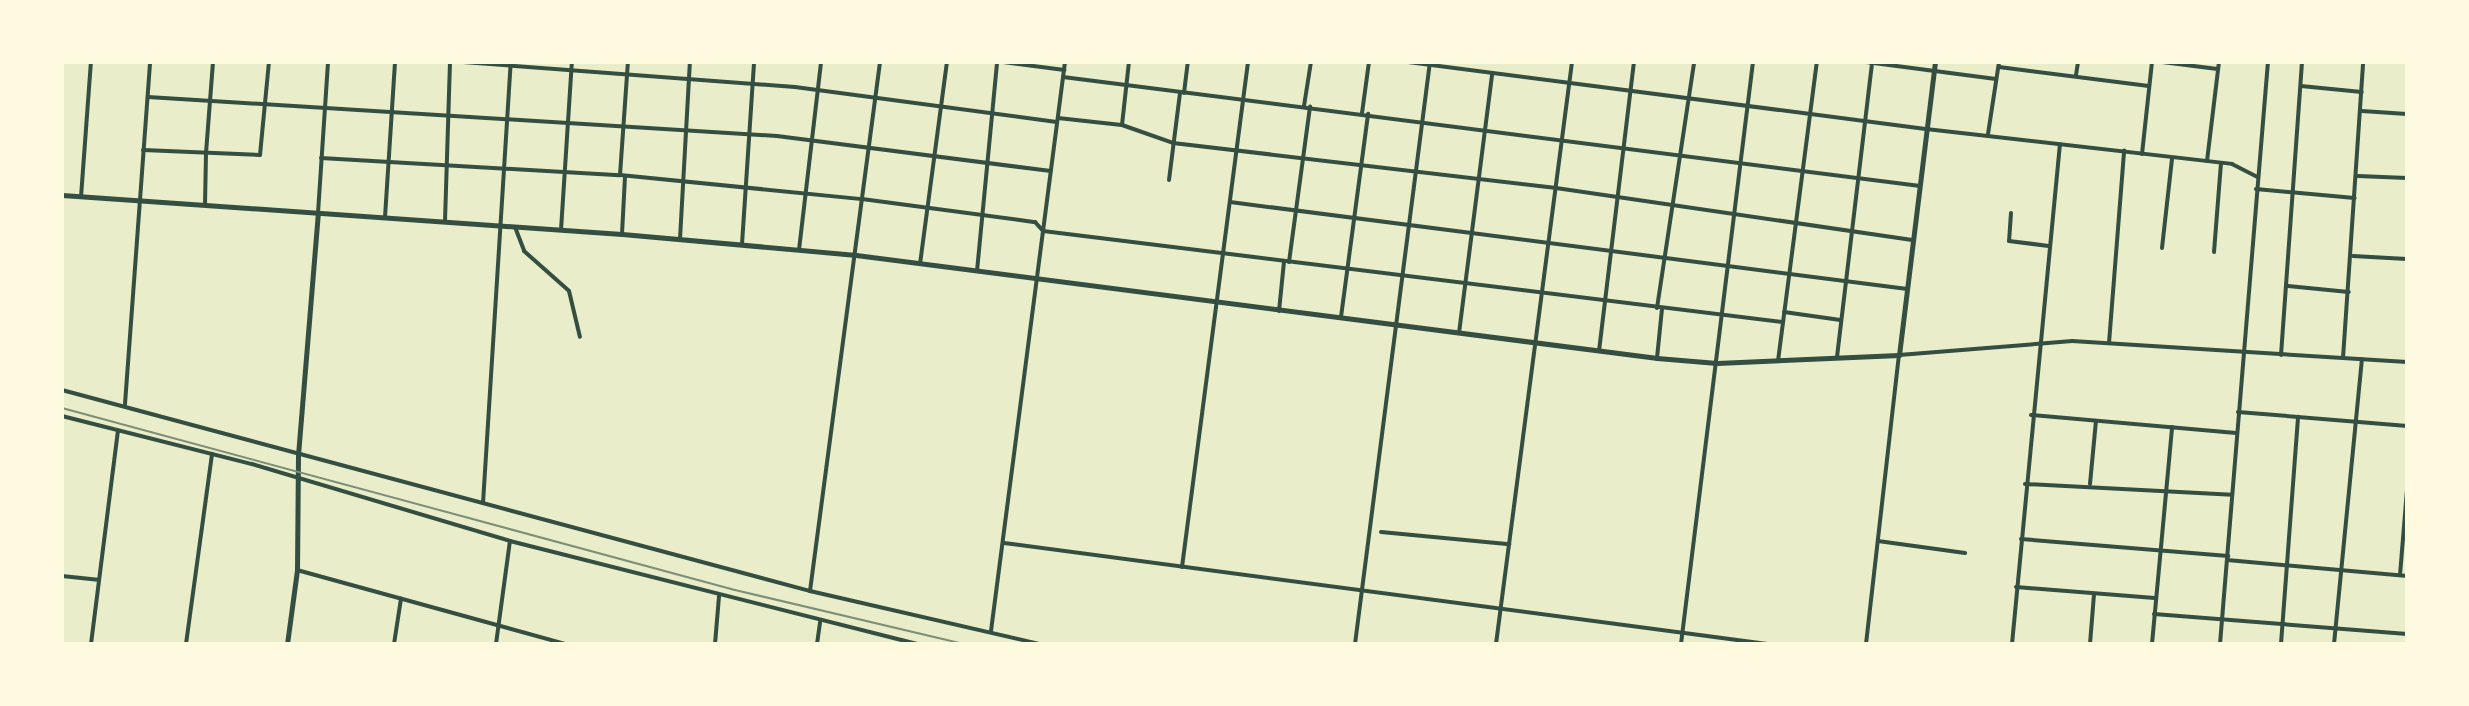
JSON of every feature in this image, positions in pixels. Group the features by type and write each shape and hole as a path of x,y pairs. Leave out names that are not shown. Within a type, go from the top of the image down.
{"main road":[{"path":"62,195 622,234 856,255 1657,358 1717,363 1899,355 1935,62"},
{"path":"287,644 297,570 298,455 318,213"}],"street":[{"path":"81,197 91,62"},
{"path":"125,404 150,62"},
{"path":"205,205 213,62"},
{"path":"143,150 260,155 269,62"},
{"path":"318,213 328,62"},
{"path":"385,217 395,62"},
{"path":"445,221 450,62"},
{"path":"463,62 818,90 990,114 1122,125 1173,143 1556,188 1615,199 1850,227 1912,240"},
{"path":"561,230 572,62"},
{"path":"622,234 623,125 628,62"},
{"path":"680,239 690,62"},
{"path":"742,244 754,62"},
{"path":"799,250 821,62"},
{"path":"810,591 880,62"},
{"path":"920,264 938,105 947,62"},
{"path":"977,271 990,114 1000,62 1064,70"},
{"path":"990,632 1065,62"},
{"path":"1122,125 1129,62"},
{"path":"1169,180 1188,62"},
{"path":"1182,568 1248,62"},
{"path":"1279,311 1298,209 1311,62"},
{"path":"1341,317 1361,166 1369,62"},
{"path":"1408,62 1926,129 2207,161 2257,177"},
{"path":"1496,644 1572,62"},
{"path":"1599,351 1602,301 1634,62"},
{"path":"1657,358 1664,258 1683,154 1694,62"},
{"path":"1681,644 1753,62"},
{"path":"1778,362 1817,62"},
{"path":"1866,62 1996,79"},
{"path":"1837,357 1850,227 1868,120 1872,62"},
{"path":"2076,75 2078,62"},
{"path":"2142,154 2152,62"},
{"path":"2162,62 2218,69"},
{"path":"2207,161 2219,62"},
{"path":"2220,644 2268,62"},
{"path":"2281,355 2302,62"},
{"path":"2343,358 2353,256 2363,62"},
{"path":"1355,644 1430,63"},
{"path":"483,503 504,227 511,64"},
{"path":"1988,134 1999,64 2149,86"},
{"path":"1459,333 1468,231 1492,74"},
{"path":"1063,77 1563,137 1920,186"},
{"path":"2301,86 2362,92"},
{"path":"148,97 749,134 1051,171"},
{"path":"2362,111 2407,114"},
{"path":"2012,644 2031,415 2060,144"},
{"path":"2109,343 2124,151"},
{"path":"321,158 622,176 862,199 1035,222 1043,231 1782,322"},
{"path":"2162,248 2172,159"},
{"path":"2214,252 2221,163"},
{"path":"2358,176 2407,178"},
{"path":"2256,189 2355,198"},
{"path":"1230,202 1550,239 1664,258 1907,289"},
{"path":"2011,213 2009,241 2049,246"},
{"path":"515,227 524,251 569,291 580,337"},
{"path":"2353,256 2407,259"},
{"path":"2287,286 2349,292"},
{"path":"1784,312 1840,320"},
{"path":"1866,644 1899,355 2040,341 2407,362 2407,355"},
{"path":"2334,644 2362,359"},
{"path":"62,390 125,404 298,455 810,591 1039,644"},
{"path":"2238,412 2407,426"},
{"path":"2031,415 2236,433"},
{"path":"62,416 289,475 510,541 820,622 918,644"},
{"path":"2281,644 2298,417"},
{"path":"2090,484 2096,421"},
{"path":"2152,644 2172,427"},
{"path":"91,644 118,431"},
{"path":"186,644 212,454"},
{"path":"2025,484 2090,484 2232,495"},
{"path":"2400,575 2407,490"},
{"path":"1381,532 1509,544"},
{"path":"2021,539 2407,576"},
{"path":"496,644 510,541"},
{"path":"1878,541 1965,553"},
{"path":"1004,543 1767,644"},
{"path":"297,570 565,644"},
{"path":"62,576 98,580"},
{"path":"2016,587 2155,598"},
{"path":"2090,644 2094,594"},
{"path":"715,644 719,596"},
{"path":"394,644 401,599"},
{"path":"2154,614 2407,634"},
{"path":"817,644 820,622"}],"railway":[{"path":"62,408 735,590 963,644"}]}
